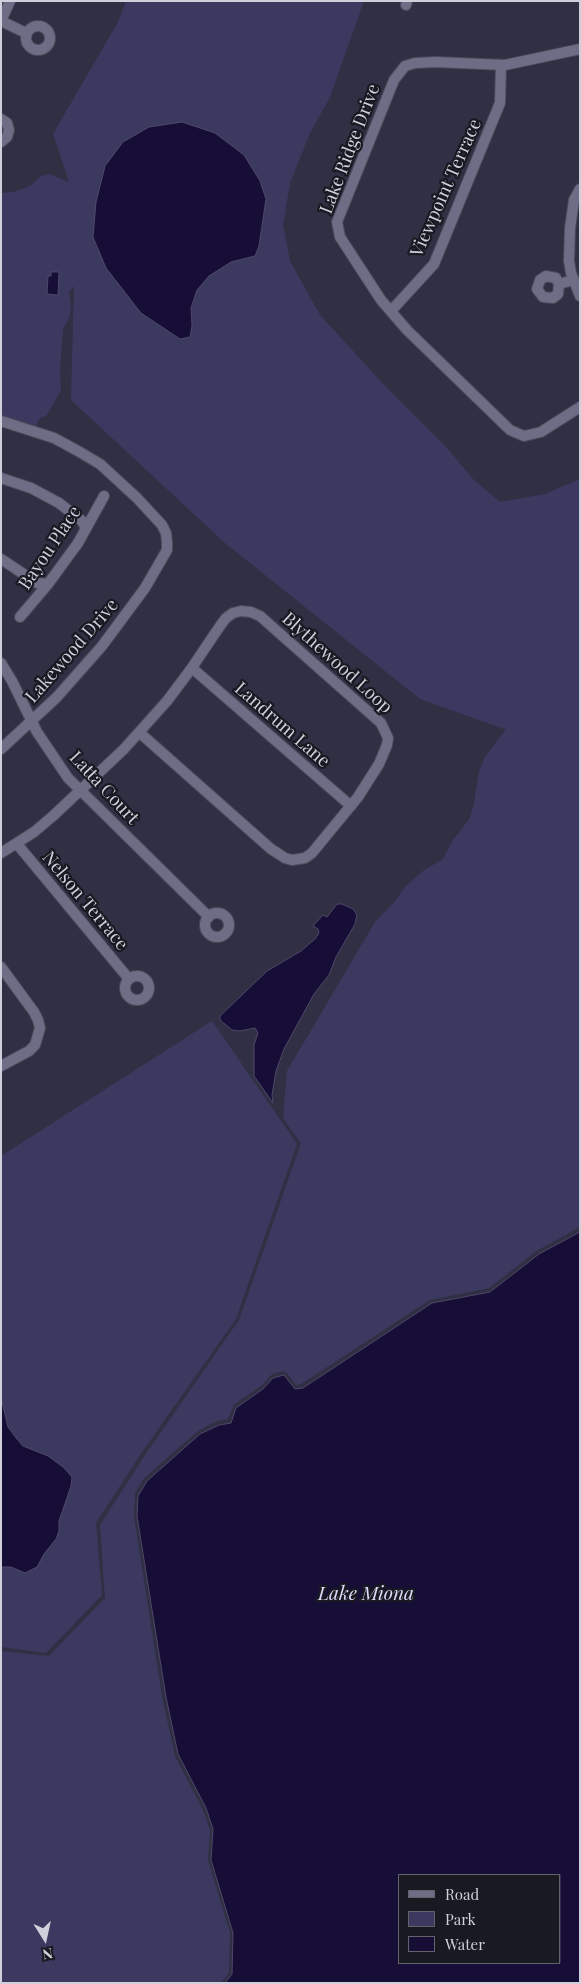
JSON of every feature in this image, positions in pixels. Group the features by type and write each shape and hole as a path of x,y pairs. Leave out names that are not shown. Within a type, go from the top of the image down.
{"street":[{"path":"10,1 1,21 26,33"},
{"name":"Lake Ridge Drive","path":"580,49 501,65 416,63 405,66 394,80 337,222 340,236 381,300 407,330 510,430 524,436 541,432 580,407"},
{"name":"Viewpoint Terrace","path":"391,311 434,264 500,103 501,65"},
{"path":"1,119 6,123 9,130 7,138 1,142"},
{"path":"580,189 574,200 570,228 569,261 573,280 580,296"},
{"path":"560,284 573,280"},
{"name":"Lakewood Drive","path":"1,421 54,438 100,464 137,498 162,525 166,533 167,542 167,550 162,559 124,619 80,673 1,749"},
{"path":"1,478 31,488 59,504 82,521 86,528"},
{"name":"Bayou Place","path":"20,618 78,543 104,496"},
{"path":"1,559 37,582 48,584"},
{"name":"Blythewood Loop","path":"1,853 17,844 53,816 140,733 192,668 226,618 233,613 241,611 251,612 260,616 381,723 388,738 384,754 367,785 312,853 305,858 298,859 285,858 271,848 140,733"},
{"name":"Latta Court","path":"1,663 49,751 80,790 209,917"},
{"name":"Landrum Lane","path":"192,668 351,806"},
{"name":"Nelson Terrace","path":"17,844 129,979"},
{"path":"1,966 34,1012 40,1028 39,1036 29,1051 1,1066"}],"green space":[{"path":"126,1 364,1 330,97 310,133 290,183 283,225 290,261 320,315 388,389 446,447 473,479 500,502 545,494 580,479 580,1227 538,1250 489,1288 430,1300 301,1384 296,1385 287,1373 283,1371 272,1374 261,1386 234,1404 228,1419 217,1421 198,1431 144,1478 135,1493 134,1516 162,1697 175,1756 203,1810 210,1830 208,1860 230,1933 229,1972 221,1983 1,1983 1,1651 49,1656 105,1598 100,1525 145,1455 239,1320 300,1146 300,1142 283,1118 287,1071 375,922 396,900 404,888 423,871 443,859 453,840 470,818 479,771 485,757 506,729 420,699 225,543 71,400 74,286 69,292 71,306 69,318 63,329 60,369 61,390 47,415 39,419 34,432 1,422 1,193 14,192 30,186 41,176 49,174 69,182 53,134 118,22"},
{"path":"212,1021 297,1144 236,1319 142,1452 96,1523 102,1595 46,1653 1,1647 1,1156"}],"water":[{"path":"182,122 215,133 244,155 260,181 266,199 259,246 255,256 231,262 209,276 197,290 191,308 192,326 190,337 180,339 141,313 106,268 93,237 96,202 105,166 123,142 149,127"},
{"path":"51,272 59,272 58,295 47,294 48,276 51,276"},
{"path":"337,904 353,909 357,915 355,924 336,957 329,975 314,994 284,1049 276,1071 272,1095 273,1103 254,1076 254,1045 258,1033 255,1028 240,1031 232,1030 220,1020 220,1016 267,971 301,951 315,939 319,933 318,929 313,926 323,915 327,917"},
{"name":"Lake Miona","path":"580,1232 580,1983 225,1983 232,1974 233,1933 211,1860 213,1829 206,1808 178,1754 166,1697 137,1516 138,1496 147,1481 200,1434 219,1425 231,1423 236,1408 263,1389 273,1378 284,1375 295,1389 303,1388 432,1303 490,1292 539,1254"},
{"path":"1,1398 8,1427 23,1446 48,1456 63,1467 72,1477 71,1486 59,1521 59,1531 56,1539 44,1554 37,1567 25,1573 11,1567 1,1567"}]}
